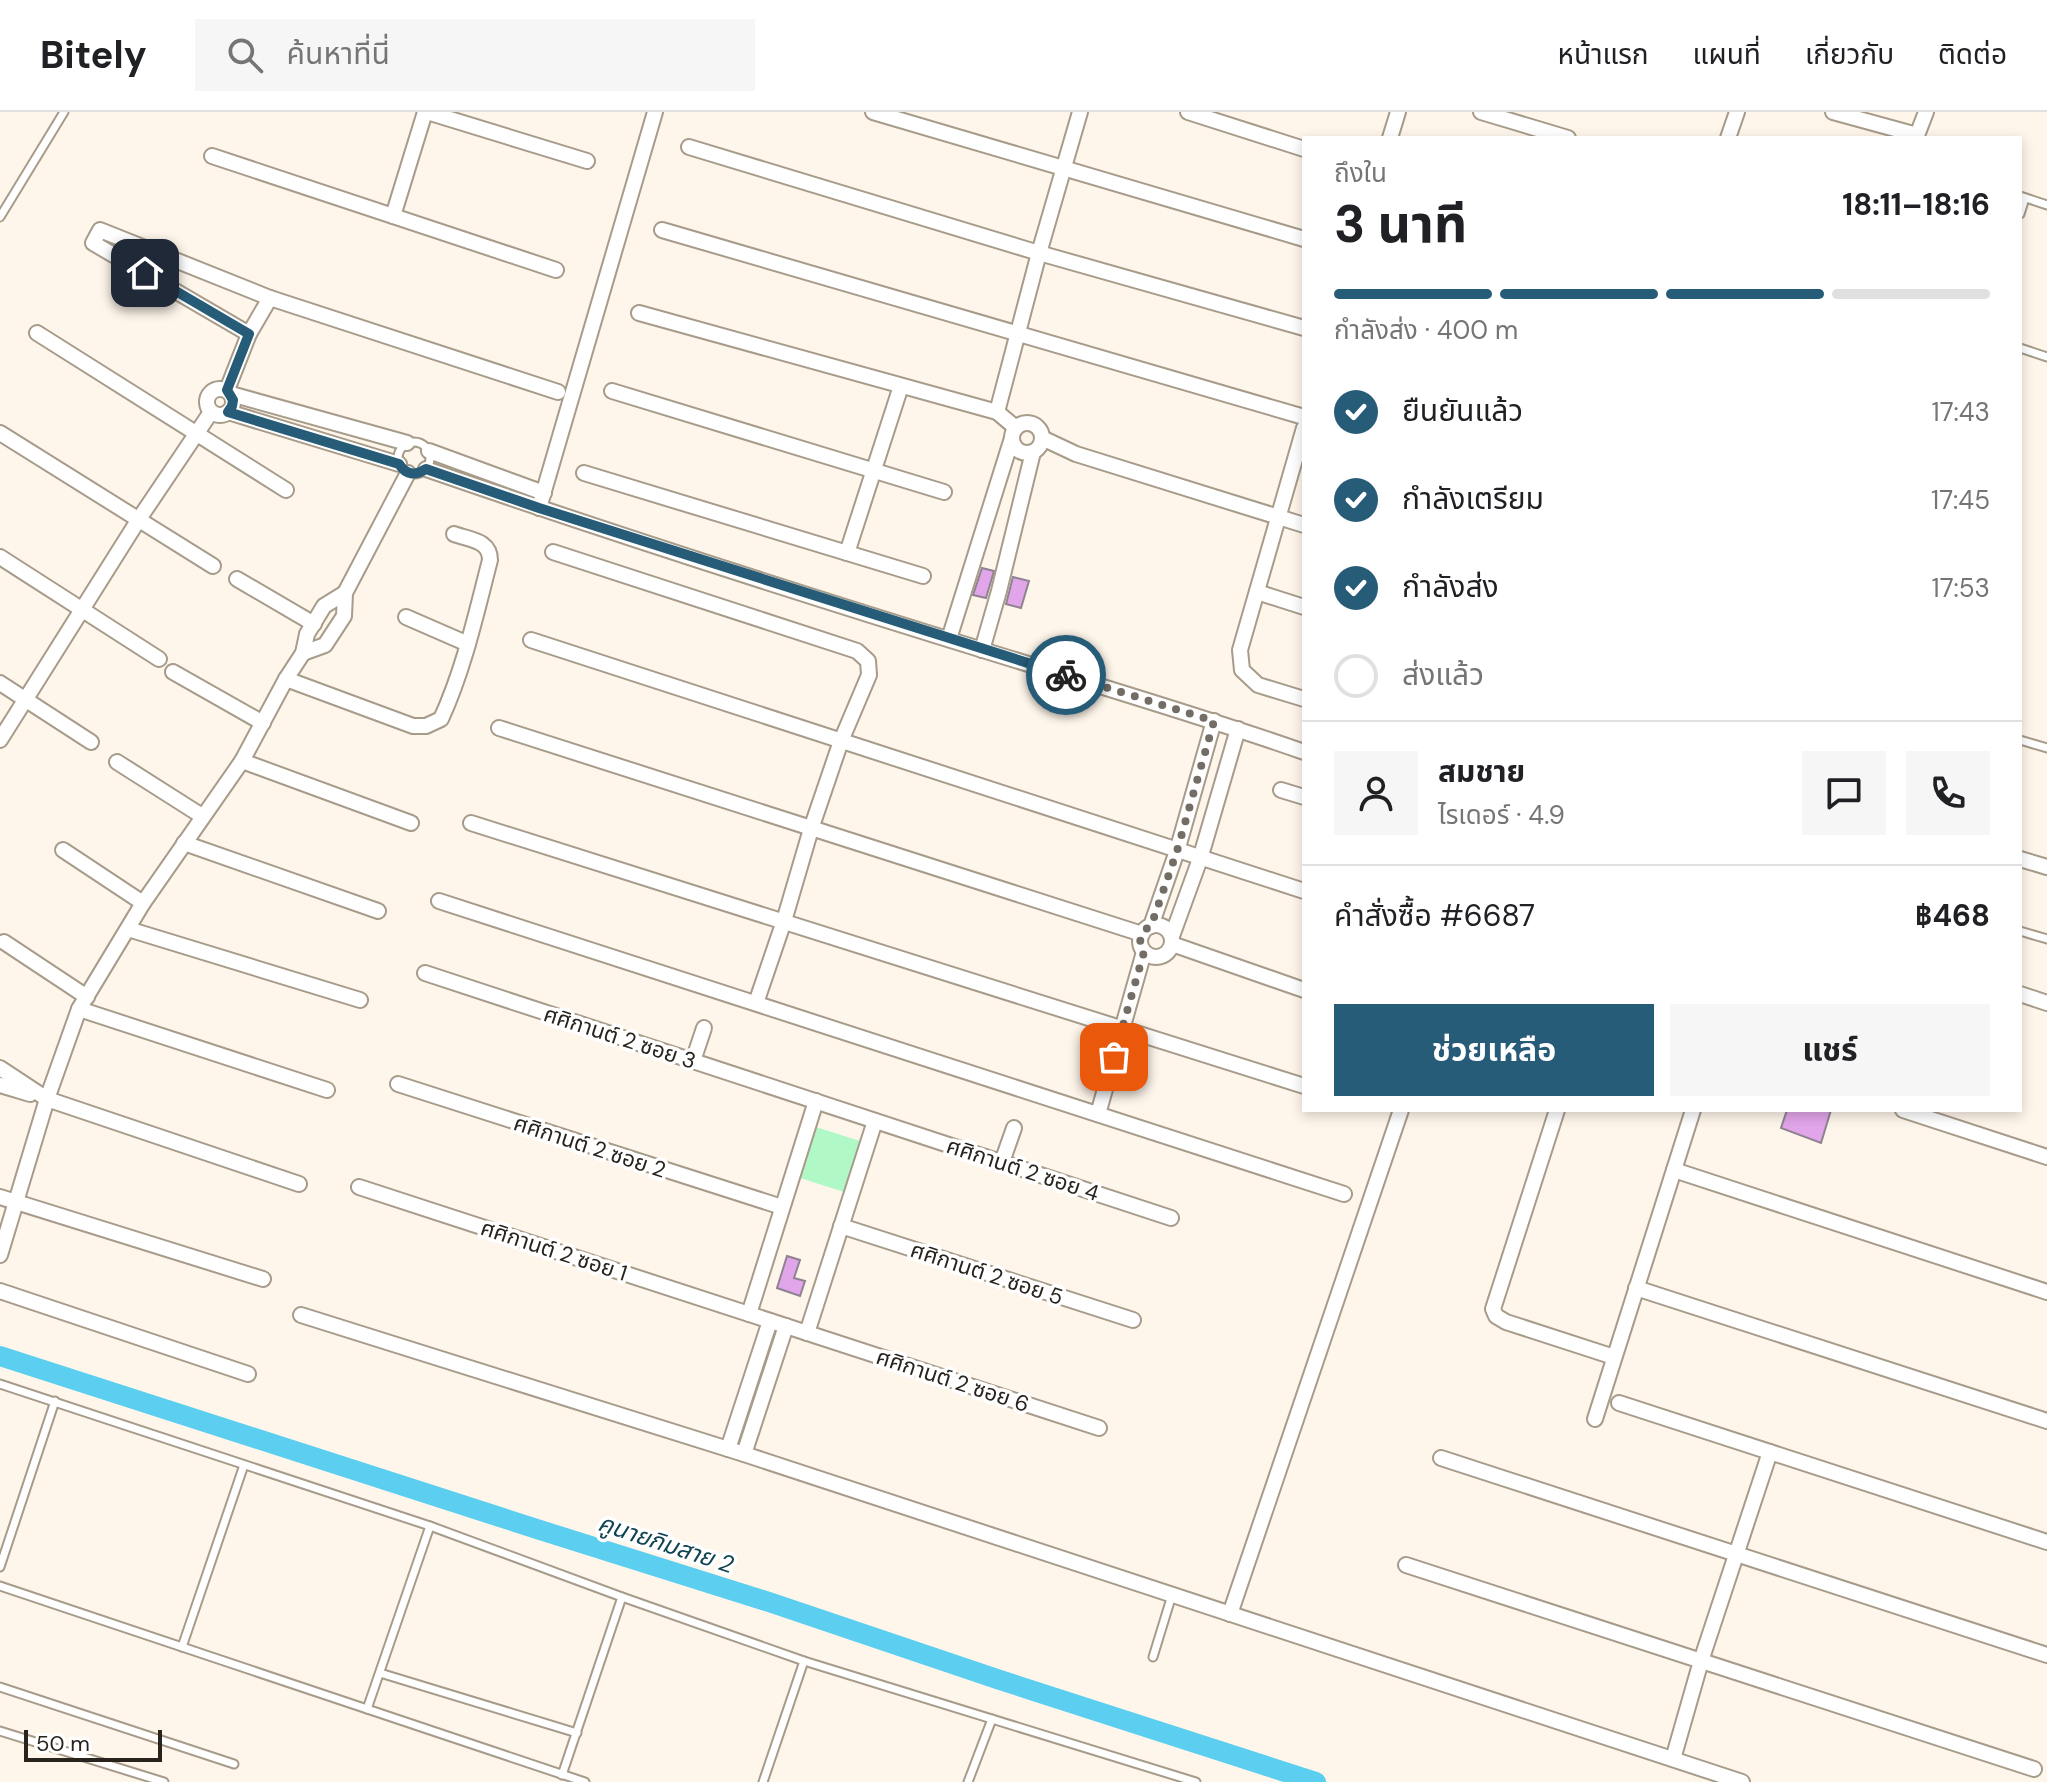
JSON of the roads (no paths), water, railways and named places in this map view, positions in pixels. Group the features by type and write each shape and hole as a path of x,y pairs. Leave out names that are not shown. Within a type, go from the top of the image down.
{"street":[{"path":"393,216 426,112 587,161"},
{"path":"539,508 655,112"},
{"path":"873,112 1302,238"},
{"path":"997,412 1080,112"},
{"path":"1188,112 1302,148"},
{"path":"1391,136 1398,112"},
{"path":"1481,112 1561,136"},
{"path":"1729,136 1737,112"},
{"path":"1833,112 1913,136"},
{"path":"1916,136 1926,112"},
{"path":"689,147 1039,253 1302,327"},
{"path":"212,156 556,270"},
{"path":"249,334 93,243 100,230 270,298 558,392"},
{"path":"662,230 1302,416"},
{"path":"228,412 233,403 229,392 249,334 270,298"},
{"path":"639,313 997,412 1014,433 1016,449 1021,453 1038,449 1041,432 1032,424 1021,424 1014,433 949,639"},
{"path":"37,333 286,490"},
{"path":"847,553 901,386"},
{"path":"303,653 325,645 344,616 345,593 403,469 228,412 219,415 211,412 206,400 210,392 218,388 407,443"},
{"path":"612,391 944,492"},
{"path":"0,740 139,519 211,412"},
{"path":"0,433 213,566"},
{"path":"1302,435 1240,650 1242,670 1258,685 1302,698"},
{"path":"1042,438 1076,454 1302,524"},
{"path":"429,451 544,493"},
{"path":"982,650 1033,452"},
{"path":"426,469 539,508 1302,751"},
{"path":"584,473 923,576"},
{"path":"286,679 413,726 426,726 441,719 468,644 490,560 490,551 486,546 454,534"},
{"path":"553,552 857,651 868,661 869,675 841,741 756,1003"},
{"path":"0,557 159,659"},
{"path":"237,579 314,624"},
{"path":"1257,592 1302,606"},
{"path":"0,1255 47,1099 83,1003 143,903 242,761 303,653 307,634 324,606 345,593"},
{"path":"406,617 468,644"},
{"path":"531,640 1302,890"},
{"path":"173,672 263,723"},
{"path":"0,683 91,742"},
{"path":"1214,721 1177,851 1141,946 1149,956 1166,954 1172,940 1200,859 1238,729"},
{"path":"499,728 811,829 1147,930 1164,927 1172,940 1302,989"},
{"path":"242,761 411,823"},
{"path":"117,762 202,816"},
{"path":"1281,790 1302,796"},
{"path":"471,823 1302,1085"},
{"path":"184,843 378,911"},
{"path":"63,850 143,903"},
{"path":"2022,860 2047,867"},
{"path":"439,901 1344,1194"},
{"path":"128,929 360,1000"},
{"path":"4,942 83,1003 327,1090"},
{"path":"1098,1114 1144,952"},
{"name":"ศศิกานต์ 2 ซอย 3","path":"425,973 875,1121"},
{"path":"2022,995 2047,1003"},
{"path":"693,1061 704,1028"},
{"path":"0,1068 47,1099"},
{"name":"ศศิกานต์ 2 ซอย 2","path":"398,1084 782,1207"},
{"path":"0,1085 299,1184"},
{"path":"749,1314 816,1101"},
{"path":"1230,1614 1400,1112"},
{"path":"1556,1112 1493,1309 1496,1316 1506,1322 1614,1357"},
{"path":"1595,1419 1692,1112"},
{"path":"1909,1112 2047,1157"},
{"path":"807,1333 875,1121"},
{"name":"ศศิกานต์ 2 ซอย 4","path":"875,1121 1171,1218"},
{"path":"1002,1162 1014,1128"},
{"path":"1674,1170 2047,1292"},
{"name":"ศศิกานต์ 2 ซอย 1","path":"359,1187 786,1326"},
{"path":"0,1197 263,1279"},
{"name":"ศศิกานต์ 2 ซอย 5","path":"841,1226 1133,1320"},
{"path":"1636,1288 2047,1421"},
{"path":"0,1291 248,1374"},
{"path":"301,1315 744,1454 1742,1782"},
{"path":"728,1449 770,1321"},
{"path":"744,1454 786,1326"},
{"name":"ศศิกานต์ 2 ซอย 6","path":"786,1326 1099,1428"},
{"path":"1619,1403 2047,1542"},
{"path":"1673,1759 1701,1661 1770,1452"},
{"path":"1441,1458 2047,1655"},
{"path":"1406,1565 2034,1769"}],"lane":[{"path":"0,217 64,112"},
{"path":"2022,197 2047,205"},
{"path":"2022,349 2047,357"},
{"path":"407,443 420,443 429,451 426,469 414,474 403,469 398,452 407,443"},
{"path":"2022,741 2047,748"},
{"path":"2022,932 2047,939"},
{"path":"0,1384 430,1526 804,1661 1196,1782"},
{"path":"0,1567 55,1401"},
{"path":"182,1647 244,1465"},
{"path":"367,1709 430,1526"},
{"path":"0,1586 585,1782"},
{"path":"1153,1657 1172,1595"},
{"path":"562,1775 622,1597"},
{"path":"763,1782 804,1661"},
{"path":"380,1673 577,1733"},
{"path":"0,1687 234,1764"},
{"path":"968,1782 992,1719"},
{"path":"0,1731 164,1782"},
{"path":"1160,1782 1164,1772"}],"waterway":[{"name":"คูนายกิมสาย 2","path":"0,1356 769,1602 1316,1782"}]}
